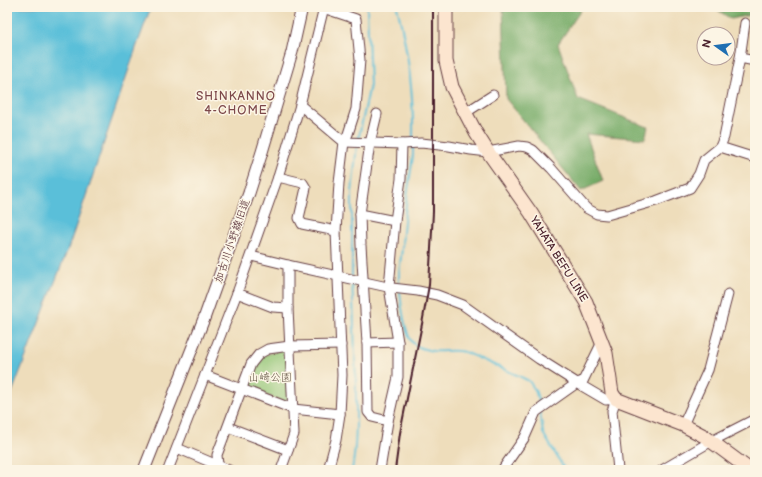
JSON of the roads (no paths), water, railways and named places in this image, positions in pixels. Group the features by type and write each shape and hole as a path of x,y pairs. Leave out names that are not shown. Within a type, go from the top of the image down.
{"main road":[{"name":"YAHATA BEFU LINE","path":"446,7 446,61 452,87 476,133 531,213 586,302 606,352 612,393 616,399"},
{"path":"616,399 683,425 704,436 710,442 750,470"}],"street":[{"name":"加古川小野線旧道","path":"144,470 205,316 249,193 292,52 302,7"},
{"path":"168,470 237,293 278,177 300,105 323,7 356,19 360,60 356,110 346,142 339,183 336,231 342,375 340,414 336,440 328,470"},
{"path":"300,105 346,142 402,144 421,143 488,152 519,146 527,147 533,150 551,168 586,208 596,214 607,215 656,201 690,188 699,174 704,160 720,147 724,137 740,58 745,23"},
{"path":"740,58 755,61"},
{"path":"465,113 493,95"},
{"path":"377,114 370,143 360,214 361,245 367,343 368,412 372,417 388,421"},
{"path":"380,470 388,421 398,377 398,342 391,287 395,221 401,179 402,144"},
{"path":"720,147 755,158"},
{"path":"278,177 303,183 306,188 299,218 302,224 336,231"},
{"path":"360,214 395,221"},
{"path":"250,256 363,282 437,295 463,305 577,384 606,400 616,399 612,411 618,470"},
{"path":"281,470 294,434 288,308 288,265"},
{"path":"237,293 273,307 288,308"},
{"path":"683,425 708,370 728,294"},
{"path":"367,343 398,342"},
{"path":"502,470 525,437 536,412 583,381 602,342"},
{"path":"217,468 217,455 241,390 251,364 260,354 268,349 290,346 341,345"},
{"path":"205,375 293,409 340,414"},
{"path":"665,469 710,442 755,419"},
{"path":"228,427 288,450"},
{"path":"177,448 217,468 229,470"}],"water":[{"path":"7,7 151,7 69,246 7,405"}],"waterway":[{"path":"358,141 370,85 367,7"},
{"path":"397,7 410,73 413,140"},
{"path":"352,276 352,192 357,145"},
{"path":"399,285 399,271 413,147"},
{"path":"352,282 356,408 354,460 352,470"},
{"path":"400,292 402,311 406,327 413,343 417,346 433,351 460,351 529,381 535,390 539,407"},
{"path":"540,413 543,433 565,470"}],"railway":[{"path":"395,470 400,433 429,285 433,212 433,7"}],"district":[{"name":"SHINKANNO 4-CHOME","path":"236,103"}],"park label":[{"name":"山崎公園","path":"270,377"}]}
